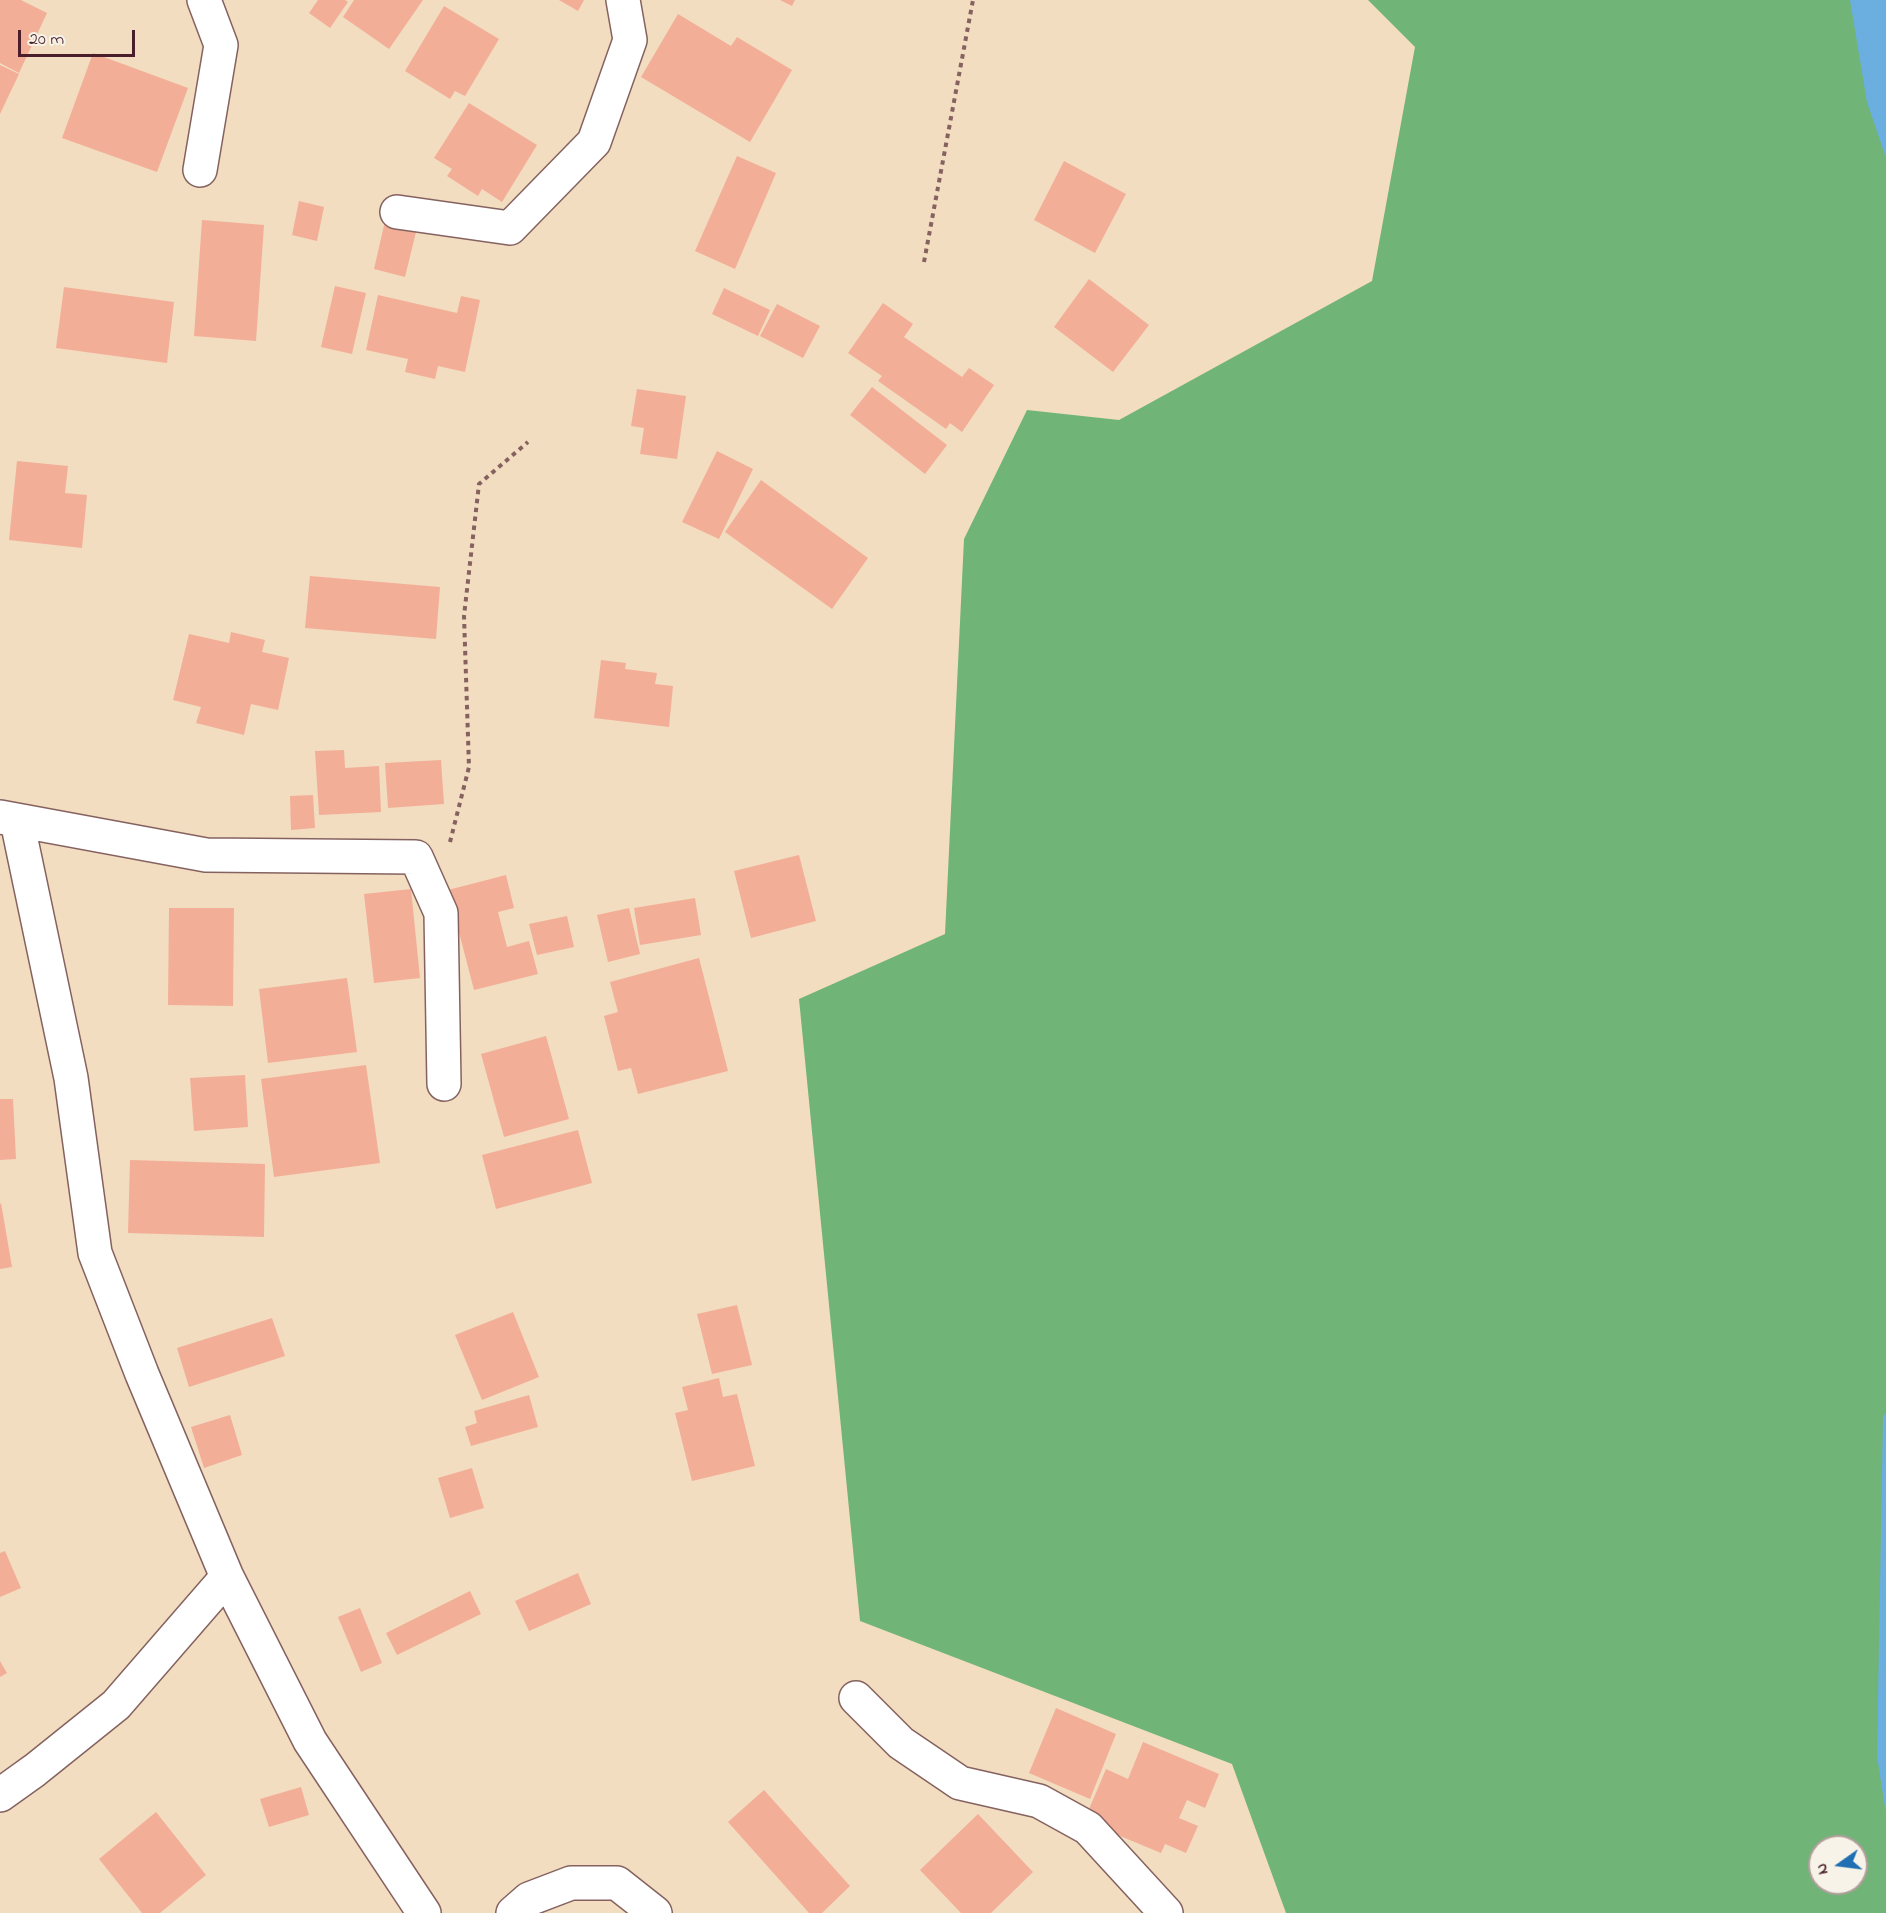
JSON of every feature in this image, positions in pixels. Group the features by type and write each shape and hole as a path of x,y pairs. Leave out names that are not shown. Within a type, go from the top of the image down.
{"street":[{"path":"200,170 221,45 204,0"},
{"path":"397,213 510,228 594,142 630,40 623,0"},
{"path":"424,1913 310,1741 227,1577 142,1374 95,1252 71,1078 9,819 206,855 416,857 441,913 444,1084"},
{"path":"0,1795 116,1706 227,1577"},
{"path":"856,1698 902,1743 960,1783 1039,1801 1088,1828 1166,1913"},
{"path":"513,1913 529,1899 571,1883 617,1883 655,1913"}],"path":[{"path":"924,262 973,0"},
{"path":"425,877 450,844 469,767 464,616 479,484 528,442"}],"green space":[{"path":"1368,0 1886,0 1886,1913 1286,1913 1232,1764 860,1621 799,999 945,934 964,539 1027,410 1119,420 1372,281 1415,47"}],"water":[{"path":"1850,0 1886,0 1886,158 1867,102"},
{"path":"1886,1413 1886,1814 1877,1756 1883,1416"}],"building":[{"path":"0,0 21,0 47,13 19,73 0,63"},
{"path":"318,0 348,2 330,28 309,13"},
{"path":"354,0 423,0 389,49 343,17"},
{"path":"559,0 584,0 578,11"},
{"path":"780,0 795,0 792,6"},
{"path":"444,6 499,39 465,96 455,91 450,99 405,71"},
{"path":"678,14 731,46 737,37 792,70 750,142 641,77"},
{"path":"93,53 188,88 157,172 62,138"},
{"path":"0,65 19,74 0,114"},
{"path":"469,103 537,145 502,202 482,189 478,196 447,176 452,169 434,158"},
{"path":"737,156 776,173 735,269 695,251"},
{"path":"1064,161 1126,194 1095,253 1034,220"},
{"path":"299,201 324,207 317,241 292,235"},
{"path":"202,220 264,225 256,341 194,336"},
{"path":"385,221 417,228 405,277 374,269"},
{"path":"1089,279 1149,325 1113,372 1054,327"},
{"path":"335,286 366,293 352,354 321,347"},
{"path":"64,287 174,302 167,363 56,348"},
{"path":"724,288 770,310 758,336 712,314"},
{"path":"378,295 457,313 461,296 480,300 465,372 438,366 435,379 405,372 408,359 366,350"},
{"path":"883,303 913,324 904,337 962,377 969,368 994,385 962,432 950,423 946,429 878,381 882,376 848,353"},
{"path":"777,304 820,326 803,358 760,336"},
{"path":"872,387 947,445 925,474 850,415"},
{"path":"637,389 686,396 677,459 640,454 644,428 631,426"},
{"path":"717,451 753,469 719,539 682,522"},
{"path":"17,461 68,466 65,493 87,495 82,548 9,540"},
{"path":"761,480 868,558 832,609 725,532"},
{"path":"310,576 440,587 436,639 305,628"},
{"path":"231,632 265,640 262,652 289,658 278,710 251,704 244,735 196,723 201,707 173,700 189,634 229,643"},
{"path":"601,660 626,663 625,669 657,673 655,684 673,686 669,727 594,718"},
{"path":"344,750 345,768 379,766 381,812 319,815 315,751"},
{"path":"441,760 444,804 388,808 385,763"},
{"path":"313,795 315,828 291,830 290,796"},
{"path":"799,855 816,921 751,938 734,871"},
{"path":"506,875 514,908 498,912 507,947 529,941 538,974 474,990 448,890"},
{"path":"411,889 420,978 374,983 364,894"},
{"path":"695,898 701,935 640,945 634,908"},
{"path":"169,908 234,908 233,1006 168,1005"},
{"path":"629,908 640,954 608,962 597,915"},
{"path":"567,916 574,947 537,955 529,924"},
{"path":"699,958 728,1071 638,1094 631,1068 618,1071 604,1016 618,1012 610,982"},
{"path":"347,978 357,1052 268,1063 259,989"},
{"path":"546,1036 569,1119 504,1137 481,1054"},
{"path":"366,1065 380,1163 274,1177 261,1079"},
{"path":"245,1075 248,1127 194,1131 190,1078"},
{"path":"0,1099 13,1099 16,1159 0,1160"},
{"path":"578,1130 592,1183 496,1209 482,1155"},
{"path":"130,1160 265,1164 264,1237 128,1233"},
{"path":"0,1204 12,1267 0,1269"},
{"path":"737,1305 752,1365 712,1374 697,1314"},
{"path":"513,1312 539,1377 482,1400 455,1335"},
{"path":"272,1318 285,1356 189,1387 177,1348"},
{"path":"719,1378 723,1397 737,1394 755,1466 692,1481 675,1413 688,1410 682,1387"},
{"path":"529,1395 538,1427 471,1446 465,1427 477,1423 474,1411"},
{"path":"230,1415 242,1455 204,1468 191,1427"},
{"path":"472,1468 484,1508 450,1518 438,1478"},
{"path":"5,1551 21,1588 0,1597 0,1553"},
{"path":"578,1573 591,1604 529,1631 515,1601"},
{"path":"470,1591 481,1614 397,1655 386,1633"},
{"path":"360,1608 382,1663 361,1672 338,1617"},
{"path":"0,1661 7,1673 0,1677"},
{"path":"1056,1708 1116,1734 1090,1799 1029,1773"},
{"path":"1143,1742 1219,1774 1205,1808 1187,1800 1179,1818 1198,1826 1186,1853 1165,1844 1161,1853 1084,1821 1106,1769 1128,1779"},
{"path":"301,1787 309,1815 269,1827 260,1799"},
{"path":"764,1790 850,1886 822,1913 809,1913 728,1822"},
{"path":"156,1812 206,1875 160,1913 142,1913 99,1859"},
{"path":"978,1814 1033,1872 991,1913 961,1913 920,1870"}]}
